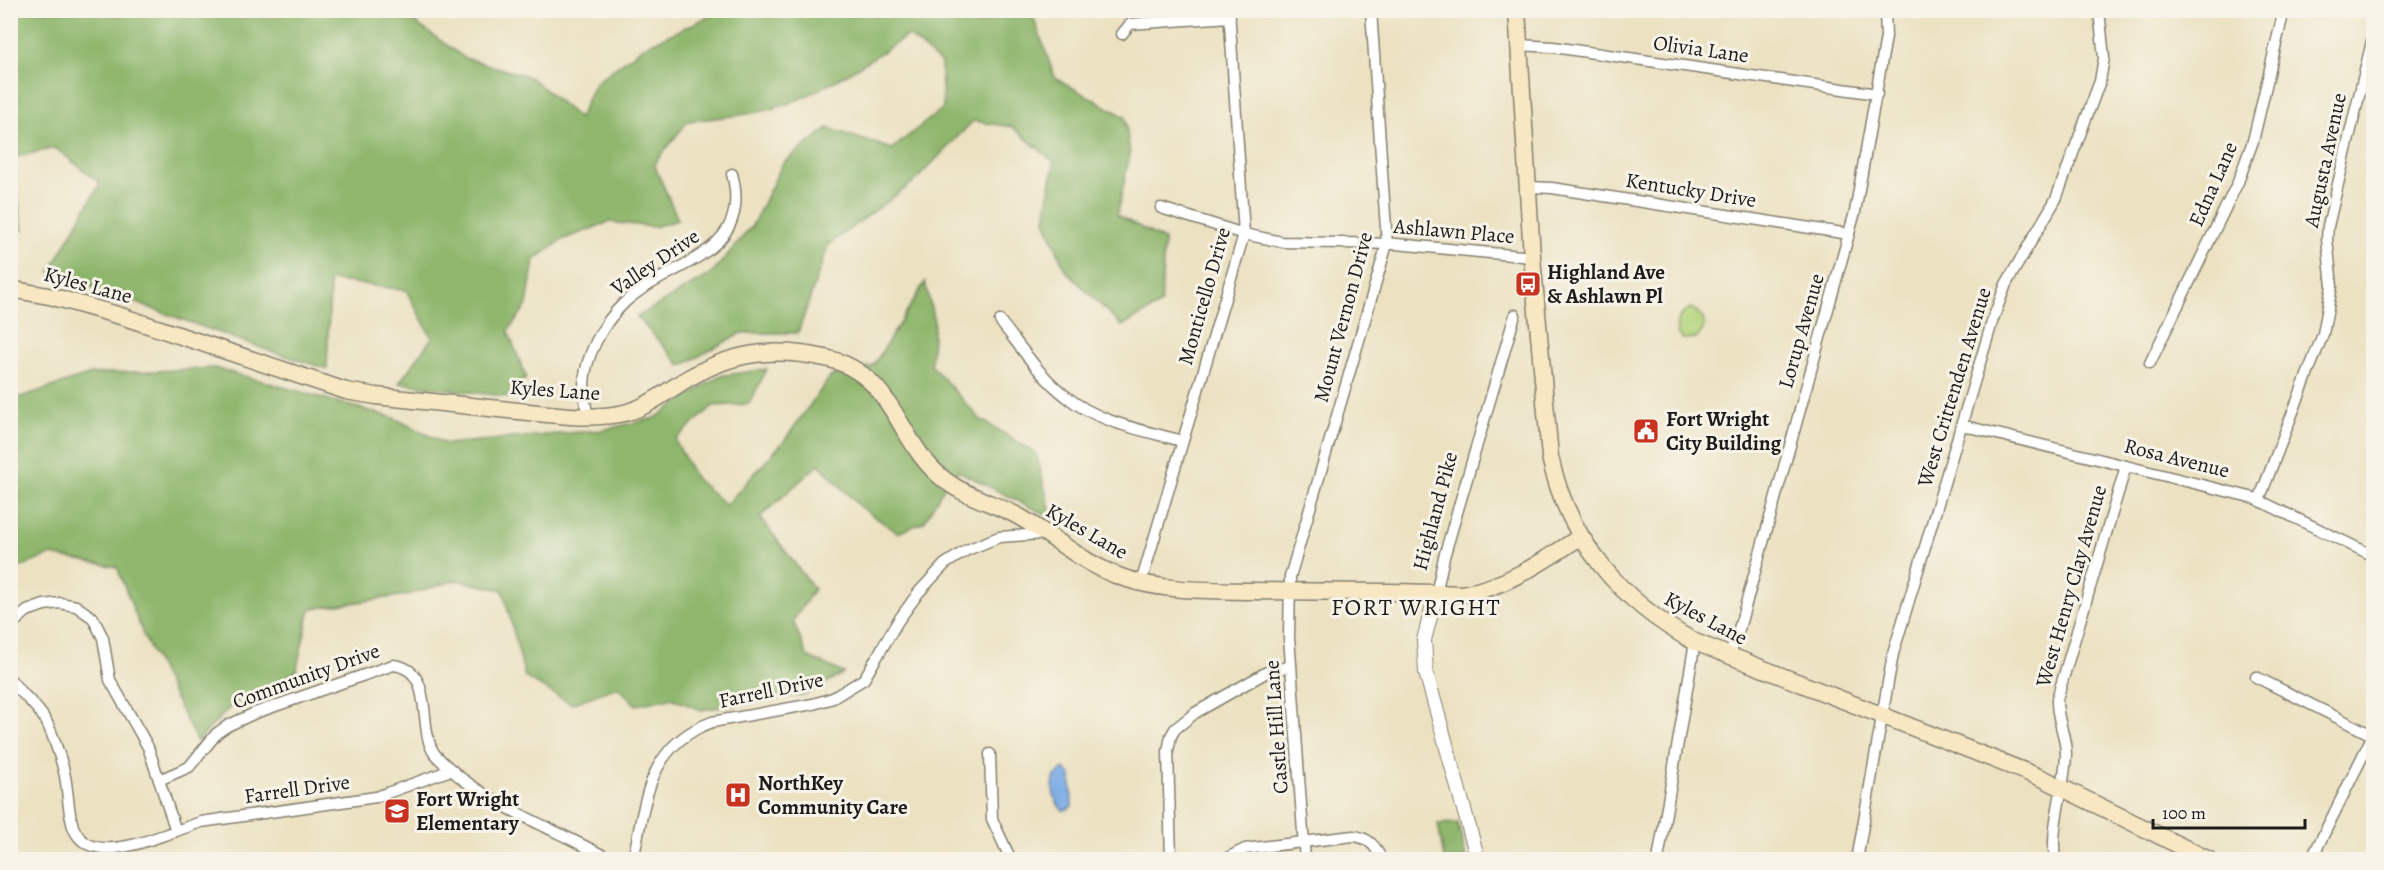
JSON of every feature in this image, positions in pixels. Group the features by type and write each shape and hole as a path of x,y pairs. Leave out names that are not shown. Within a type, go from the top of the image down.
{"main road":[{"path":"1517,10 1532,257 1550,457 1561,495 1580,537"},
{"name":"Kyles Lane","path":"10,289 54,297 124,317 346,391 588,417 609,416 631,411 654,401 713,365 735,357 771,352 798,353 827,358 861,373 880,390 929,466 947,482 1019,516 1099,567 1141,583 1171,588 1462,594 1486,589 1530,567 1580,537 1605,571 1635,602 1654,618 1695,642 2062,788 2209,860"}],"street":[{"name":"Mount Vernon Drive","path":"1289,592 1290,577 1387,244 1371,10"},
{"name":"Lorup Avenue","path":"1729,657 1739,629 1849,234 1877,94 1886,37 1885,10"},
{"name":"West Crittenden Avenue","path":"1857,860 1893,654 1993,319 2006,284 2056,199 2100,81 2104,57 2099,10"},
{"name":"Edna Lane","path":"2150,363 2242,172 2253,141 2284,10"},
{"path":"1122,34 1130,24 1230,14"},
{"name":"Monticello Drive","path":"1141,583 1244,234 1230,14"},
{"name":"Augusta Avenue","path":"2259,500 2323,334 2328,314 2332,286 2327,239 2328,225 2373,33"},
{"name":"Olivia Lane","path":"1519,45 1554,47 1877,94"},
{"name":"Valley Drive","path":"588,417 585,377 594,347 603,329 626,301 720,240 733,220 735,210 732,174"},
{"name":"Kentucky Drive","path":"1528,187 1552,188 1849,234"},
{"name":"Ashlawn Place","path":"1161,208 1244,234 1291,243 1387,244 1532,257"},
{"name":"Highland Pike","path":"1478,860 1426,672 1424,640 1444,557 1515,315"},
{"path":"1000,321 1050,383 1081,407 1120,424 1182,441"},
{"name":"Rosa Avenue","path":"1961,425 2259,500 2373,556"},
{"name":"West Henry Clay Avenue","path":"2055,860 2054,833 2066,751 2057,713 2057,699 2126,466"},
{"name":"Farrell Drive","path":"633,860 646,797 655,771 675,743 697,728 712,722 813,704 833,698 864,679 898,621 919,592 945,564 967,550 999,537 1044,534"},
{"name":"Castle Hill Lane","path":"1289,592 1291,666 1305,860"},
{"path":"10,626 27,611 44,605 60,603 76,606 93,618 103,638 110,680 121,702 140,730 176,831"},
{"path":"1658,860 1695,642"},
{"name":"Community Drive","path":"159,780 189,766 217,733 227,726 255,713 393,665 404,666 414,676 426,713 429,741 434,752 451,770"},
{"path":"1171,860 1168,751 1171,736 1179,724 1195,713 1267,672 1291,666"},
{"path":"2256,677 2373,735 2311,860"},
{"name":"Farrell Drive","path":"10,679 46,721 66,778 73,826 81,839 99,849 108,851 119,850 201,822 376,797 451,770"},
{"path":"990,754 992,819 1011,860"},
{"path":"451,770 475,789 501,805 611,860"},
{"path":"1223,860 1245,849 1359,836 1376,848 1381,860"},
{"path":"584,860 590,849"}],"green space":[{"path":"10,11 399,11 465,58 530,77 579,118 595,83 645,46 721,11 1037,11 1033,16 1055,78 1125,117 1130,154 1117,215 1164,240 1161,304 1122,326 1065,270 1045,220 1054,162 1012,127 973,121 914,182 828,245 798,333 741,333 681,366 637,317 712,273 752,226 783,163 828,128 892,149 943,108 941,63 908,35 832,83 784,105 749,114 688,121 654,164 678,220 654,227 609,222 564,239 534,260 527,305 508,331 526,377 509,397 399,383 432,338 406,290 330,280 327,369 267,350 50,272 100,183 55,148 11,158 23,230 11,228"},
{"path":"925,282 934,321 931,365 980,419 1036,453 1052,518 958,471 947,482 924,522 898,533 859,506 819,464 760,517 814,589 793,621 807,656 844,673 804,695 701,710 671,698 636,705 618,687 571,704 525,677 503,590 456,580 407,595 310,609 296,672 232,705 197,742 144,637 117,567 50,555 11,571 11,400 91,374 215,368 394,418 446,444 602,430 655,418 719,376 767,369 749,404 713,406 675,440 696,479 726,505 784,441 831,376 873,366"},
{"path":"1691,308 1700,314 1704,321 1703,329 1697,338 1683,339 1677,334 1678,321"},
{"path":"1458,823 1466,859 1444,859 1438,824"}],"water":[{"path":"1064,769 1071,775 1072,806 1062,810 1055,798 1053,785 1055,776"}],"place":[{"name":"Highland Ave & Ashlawn Pl","path":"1528,284"},
{"name":"Fort Wright City Building","path":"1646,431"},
{"name":"NorthKey Community Care","path":"738,795"},
{"name":"Fort Wright Elementary","path":"397,811"}],"district":[{"name":"FORT WRIGHT","path":"1416,607"}]}
